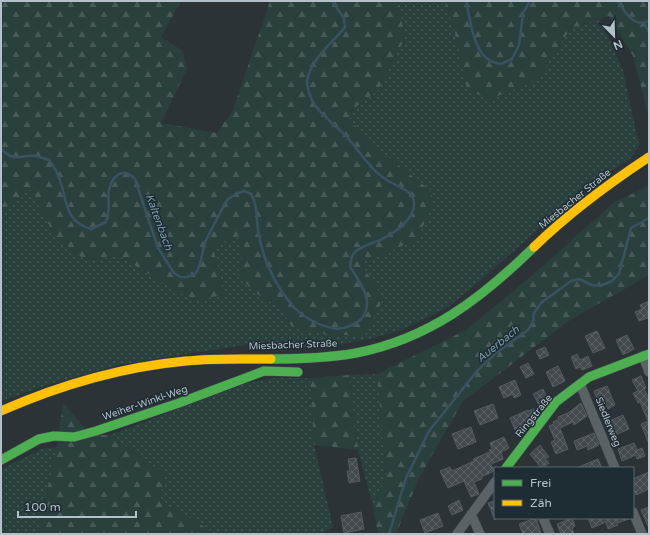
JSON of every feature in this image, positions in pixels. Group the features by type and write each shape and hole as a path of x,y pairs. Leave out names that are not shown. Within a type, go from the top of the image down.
{"main road":[{"name":"Miesbacher Straße","path":"1,411 49,391 91,378 132,369 212,359 308,358 335,356 375,348 404,339 440,322 483,294 562,221 606,185 649,157"},
{"name":"Ringstraße","path":"507,467 556,402 589,377 646,355"},
{"name":"Weiher-Winkl-Weg","path":"1,460 39,439 54,436 74,437 96,431 179,403 264,371 298,372"}],"street":[{"path":"646,355 649,372"},
{"name":"Siedlerweg","path":"580,384 615,467"},
{"path":"457,534 494,483"},
{"path":"471,514 480,534"},
{"path":"634,514 642,534"},
{"path":"543,519 550,534"}],"green space":[{"path":"1,1 181,1 161,37 183,51 187,69 161,123 217,133 233,110 270,1 396,1 400,6 404,40 379,89 351,111 350,119 369,142 431,191 433,203 417,240 361,263 383,299 365,336 324,334 293,328 280,308 254,292 237,274 243,264 238,236 213,248 225,295 192,300 119,256 86,260 58,242 30,189 1,211"},
{"path":"396,1 445,1 454,29 536,81 571,28 600,19 623,70 639,146 630,159 589,184 481,280 448,307 401,330 374,338 342,344 292,348 251,344 118,365 50,384 1,401 1,211 30,189 58,242 86,260 119,256 192,300 225,295 213,248 238,236 243,264 254,292 280,308 293,328 383,299 361,263 417,240 431,191 369,142 350,119 351,111 379,89 400,6"},
{"path":"445,1 649,1 649,118 633,56 609,16 571,28 536,81 487,100 466,86 454,29"},
{"path":"649,186 649,275 570,320 463,401 419,478 396,534 378,534 373,507 386,476 377,374 466,330 541,268 613,203"},
{"path":"377,374 386,476 373,507 358,450 349,375"},
{"path":"349,375 358,450 314,445 310,378"},
{"path":"272,378 310,378 314,445 333,527 321,534 217,534 160,501 163,473 110,435 247,383"},
{"path":"63,403 91,435 110,435 164,474 160,501 217,534 40,534 39,524 57,447"},
{"path":"57,447 39,524 40,534 1,534 1,469 42,449"}],"building":[{"path":"649,301 648,318 639,321 635,312 642,309 640,305"},
{"path":"597,331 605,348 593,353 585,336"},
{"path":"627,335 634,349 623,355 616,340"},
{"path":"545,347 549,355 540,359 536,351"},
{"path":"577,354 580,360 588,356 592,366 582,370 580,367 576,369 571,357"},
{"path":"528,363 534,374 526,378 520,367"},
{"path":"558,366 565,381 553,387 546,372"},
{"path":"641,376 646,388 644,389 649,399 649,444 641,424 648,421 640,402 638,403 633,393 638,391 632,380"},
{"path":"515,380 521,395 514,398 513,394 504,398 499,387"},
{"path":"607,386 615,405 608,409 606,404 600,406 594,391"},
{"path":"543,389 548,400 539,405 533,394"},
{"path":"581,403 587,416 574,425 573,422 560,428 568,449 556,454 551,442 555,440 549,426 554,424 553,422 559,419 558,417 568,413"},
{"path":"493,404 498,418 480,425 474,411"},
{"path":"534,409 536,415 530,423 515,430 510,418"},
{"path":"623,415 629,429 613,436 607,422"},
{"path":"471,427 476,442 458,449 452,434"},
{"path":"594,433 599,445 588,450 587,446 577,450 574,441"},
{"path":"504,437 509,448 501,452 503,459 491,464 494,471 481,477 482,479 474,482 479,494 471,497 464,481 448,488 440,471 450,467 452,471 474,461 473,459 490,452 489,450 492,449 490,443"},
{"path":"634,443 637,450 642,448 645,456 637,459 636,455 622,461 618,449"},
{"path":"540,445 549,457 545,458 549,463 544,467 540,467 530,454"},
{"path":"356,458 360,481 349,483 347,471 350,471 348,459"},
{"path":"598,459 602,467 578,467"},
{"path":"649,472 649,489 636,495 634,490 634,479"},
{"path":"459,500 463,510 452,515 448,506"},
{"path":"494,501 494,518 488,503"},
{"path":"649,507 649,528 641,510"},
{"path":"361,512 364,529 344,533 341,516"},
{"path":"438,513 443,526 425,533 420,520"},
{"path":"536,519 541,534 523,534 519,524"},
{"path":"572,519 575,526 572,528 574,534 561,534 557,524"},
{"path":"588,519 629,519 617,523 618,525 608,529 606,522 592,528"}],"waterway":[{"name":"Kaltenbach","path":"1,149 6,154 15,157 36,156 49,160 60,181 70,213 81,225 91,229 106,222 109,210 108,193 110,185 115,177 122,173 131,175 135,179 158,248 174,273 180,277 187,277 196,273 200,264 205,242 228,199 244,191 251,194 256,207 262,250 274,278 291,304 305,316 316,323 327,327 338,329 354,324 364,315 367,302 363,288 350,266 352,255 359,249 393,233 404,224 412,214 414,202 413,198 407,191 387,180 375,171 346,136 317,108 310,96 307,81 313,65 317,58 345,27 344,18 332,1"},
{"name":"Kaltenbach","path":"466,1 473,34 480,51 491,61 501,64 512,59 519,45 523,13 530,1"},
{"name":"Kaltenbach","path":"618,1 630,18 634,21 643,23 649,21"},
{"name":"Auerbach","path":"644,23 649,32"},
{"name":"Auerbach","path":"389,534 406,478 429,431 477,371 496,353 528,330 533,322 534,313 541,303 571,281 579,279 592,285 600,286 612,281 619,274 631,228 649,218"}],"traffic: fast":[{"path":"271,359 314,358 345,355 382,347 407,338 431,327 474,299 495,283 534,247"},
{"path":"507,467 556,402 589,377 649,354"},
{"path":"1,460 39,439 54,436 74,437 96,431 179,403 264,371 298,372"}],"traffic: slow":[{"path":"534,247 589,199 649,157"},
{"path":"1,411 68,385 91,378 138,368 197,360 271,359"}]}
